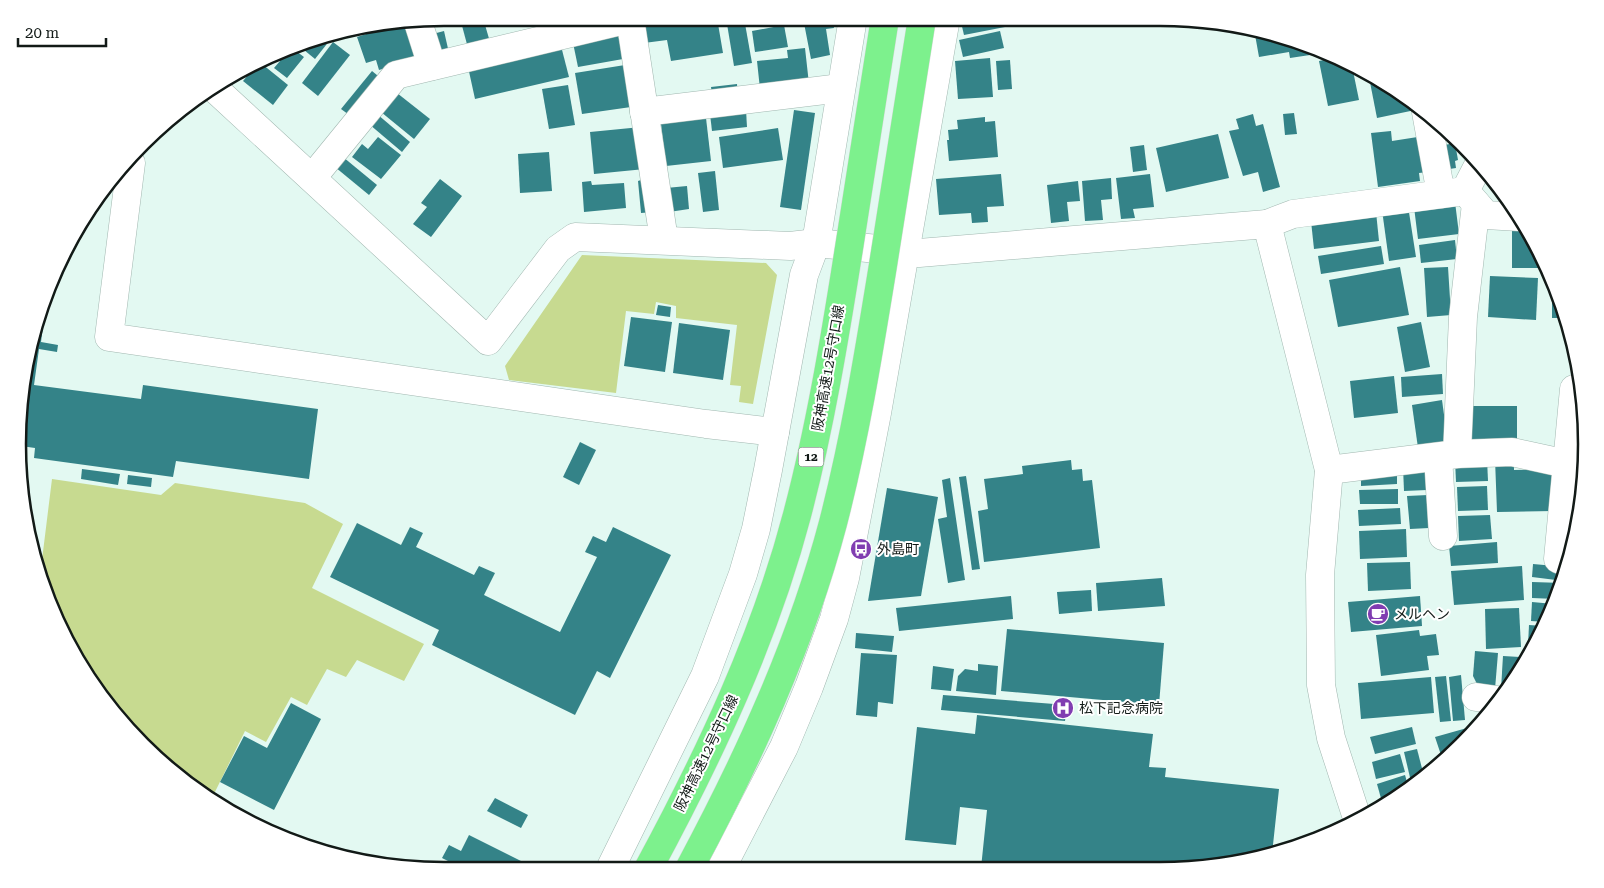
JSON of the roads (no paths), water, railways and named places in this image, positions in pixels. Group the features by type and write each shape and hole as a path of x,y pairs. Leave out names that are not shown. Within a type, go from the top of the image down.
{"highway":[{"name":"阪神高速12号守口線","path":"652,862 708,753 742,678 772,598 797,516 816,433 838,317 884,26"},
{"path":"693,862 741,768 775,692 806,610 832,525 852,441 873,324 921,26"}],"street":[{"path":"312,178 396,75 598,26"},
{"path":"632,26 664,240"},
{"path":"613,862 705,676 744,574 756,530 804,275 816,243 852,26"},
{"path":"725,862 784,747 834,619 845,578 877,412 945,26"},
{"path":"420,27 432,66"},
{"path":"644,112 841,88"},
{"path":"219,93 488,341 558,249 575,237 790,246 816,243 919,253 1267,224 1293,214 1461,196 1486,215 1510,216"},
{"path":"1433,128 1461,196 1463,317 1448,455 1443,536"},
{"path":"130,169 109,337 706,424 775,432"},
{"path":"1461,196 1475,171"},
{"path":"1267,224 1329,470 1320,575 1321,685 1331,738 1355,813"},
{"path":"1561,560 1558,559 1574,389"},
{"path":"1329,470 1448,455 1512,452 1567,464"}],"place":[{"name":"外島町","path":"861,549"},
{"name":"メルヘン","path":"1378,614"},
{"name":"松下記念病院","path":"1063,708"}]}
